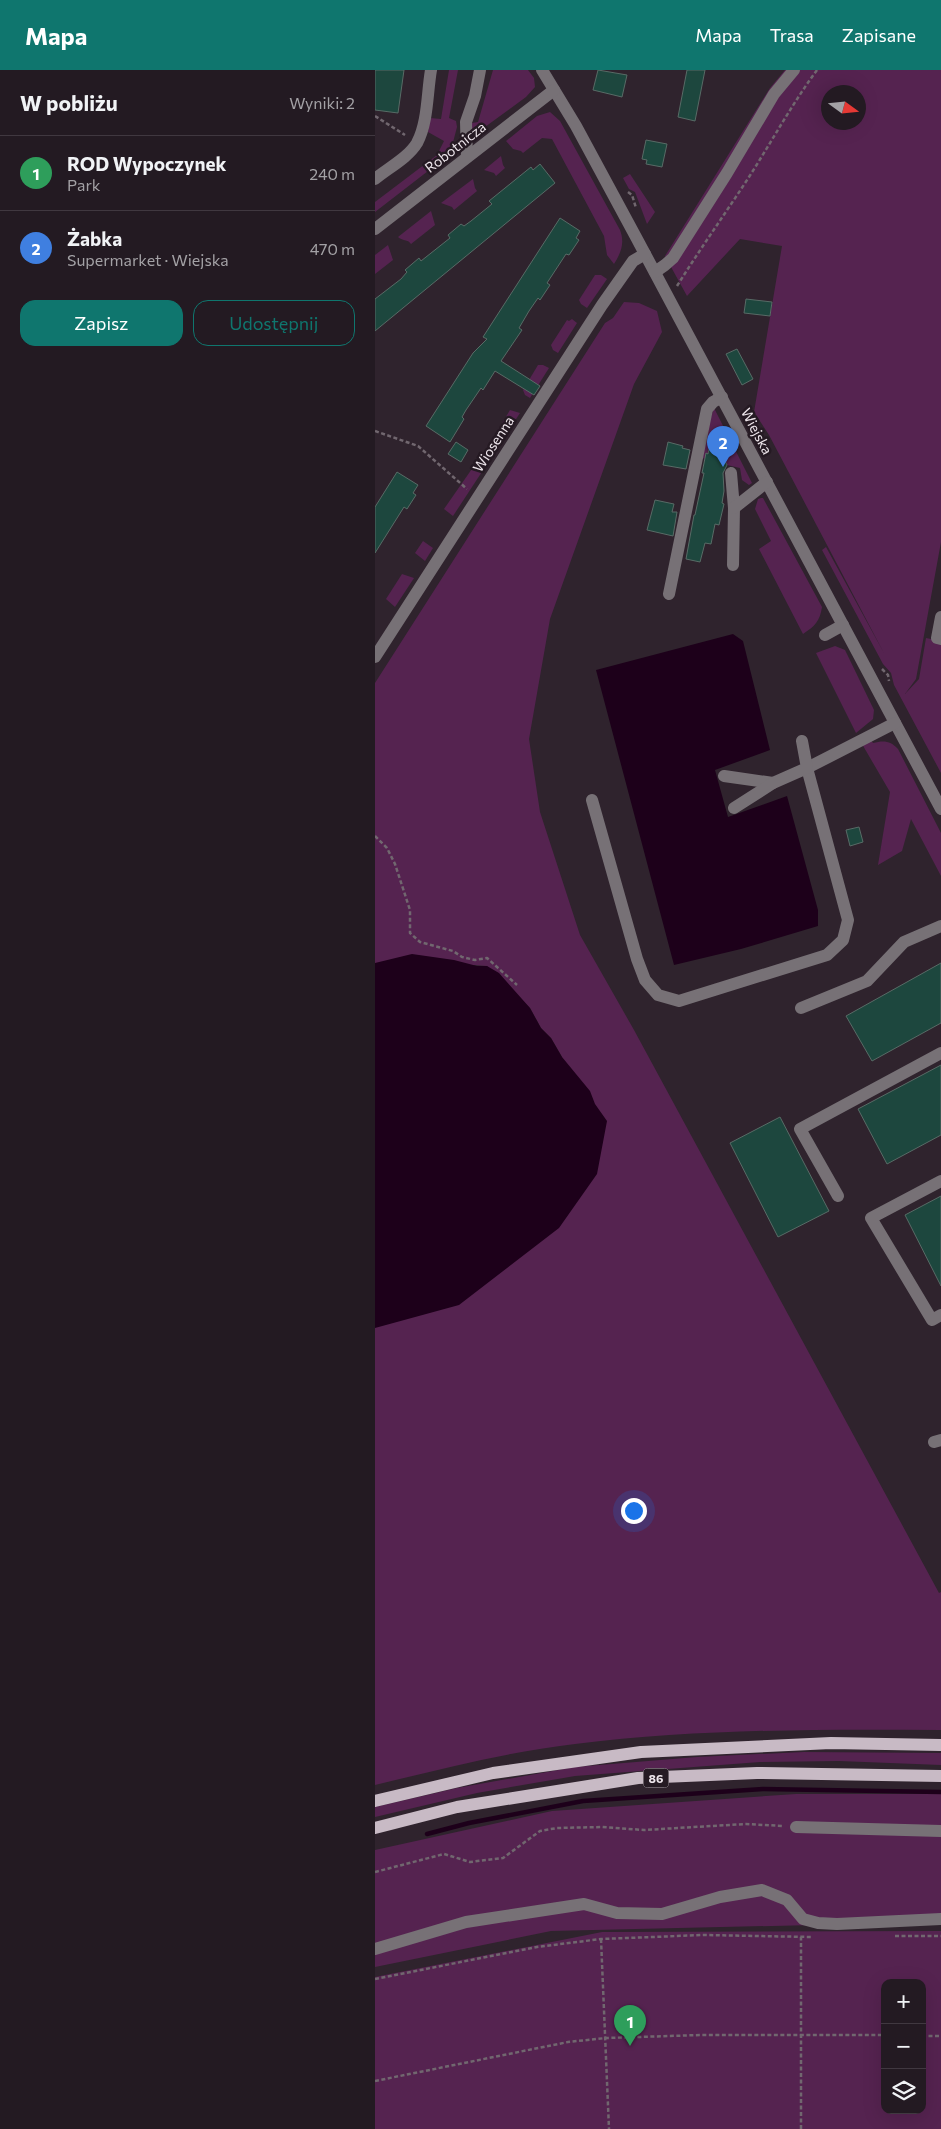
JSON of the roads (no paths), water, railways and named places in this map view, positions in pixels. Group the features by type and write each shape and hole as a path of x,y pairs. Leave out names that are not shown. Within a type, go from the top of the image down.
{"main road":[{"name":"86","path":"375,1801 493,1773 641,1752 831,1743 941,1745"},
{"name":"86","path":"375,1828 457,1807 638,1778 757,1773 941,1776"}],"street":[{"path":"375,178 404,156 417,143 424,119 431,70"},
{"path":"467,157 466,122 475,96 480,70"},
{"name":"Wiejska","path":"542,70 585,143 655,272 941,809"},
{"path":"655,272 673,258 774,94 794,70"},
{"name":"Robotnicza","path":"375,229 554,90"},
{"name":"Wiosenna","path":"375,657 602,304 633,261 645,254"},
{"path":"669,594 707,409 713,402 722,398"},
{"path":"731,473 734,508 733,565"},
{"path":"734,508 767,482"},
{"path":"941,617 937,638 941,639"},
{"path":"825,635 843,626"},
{"path":"734,808 773,783 807,768 895,723"},
{"path":"592,800 637,959 645,980 658,996 679,1001 827,955 843,940 848,920 807,768 802,741"},
{"path":"724,776 773,783"},
{"path":"801,1008 867,981 904,942 941,926"},
{"path":"838,1196 800,1129 941,1053"},
{"path":"941,1181 871,1218 932,1320 941,1315"},
{"path":"796,1826 941,1831"},
{"path":"375,1950 466,1922 584,1904 617,1913 662,1914 720,1897 762,1890 787,1900 803,1919 818,1923 941,1920"}],"waterway":[{"path":"427,1834 469,1823 583,1801 763,1789 941,1792"}],"place":[{"name":"Żabka","path":"723,467"},
{"name":"ROD Wypoczynek","path":"630,2046"}]}
